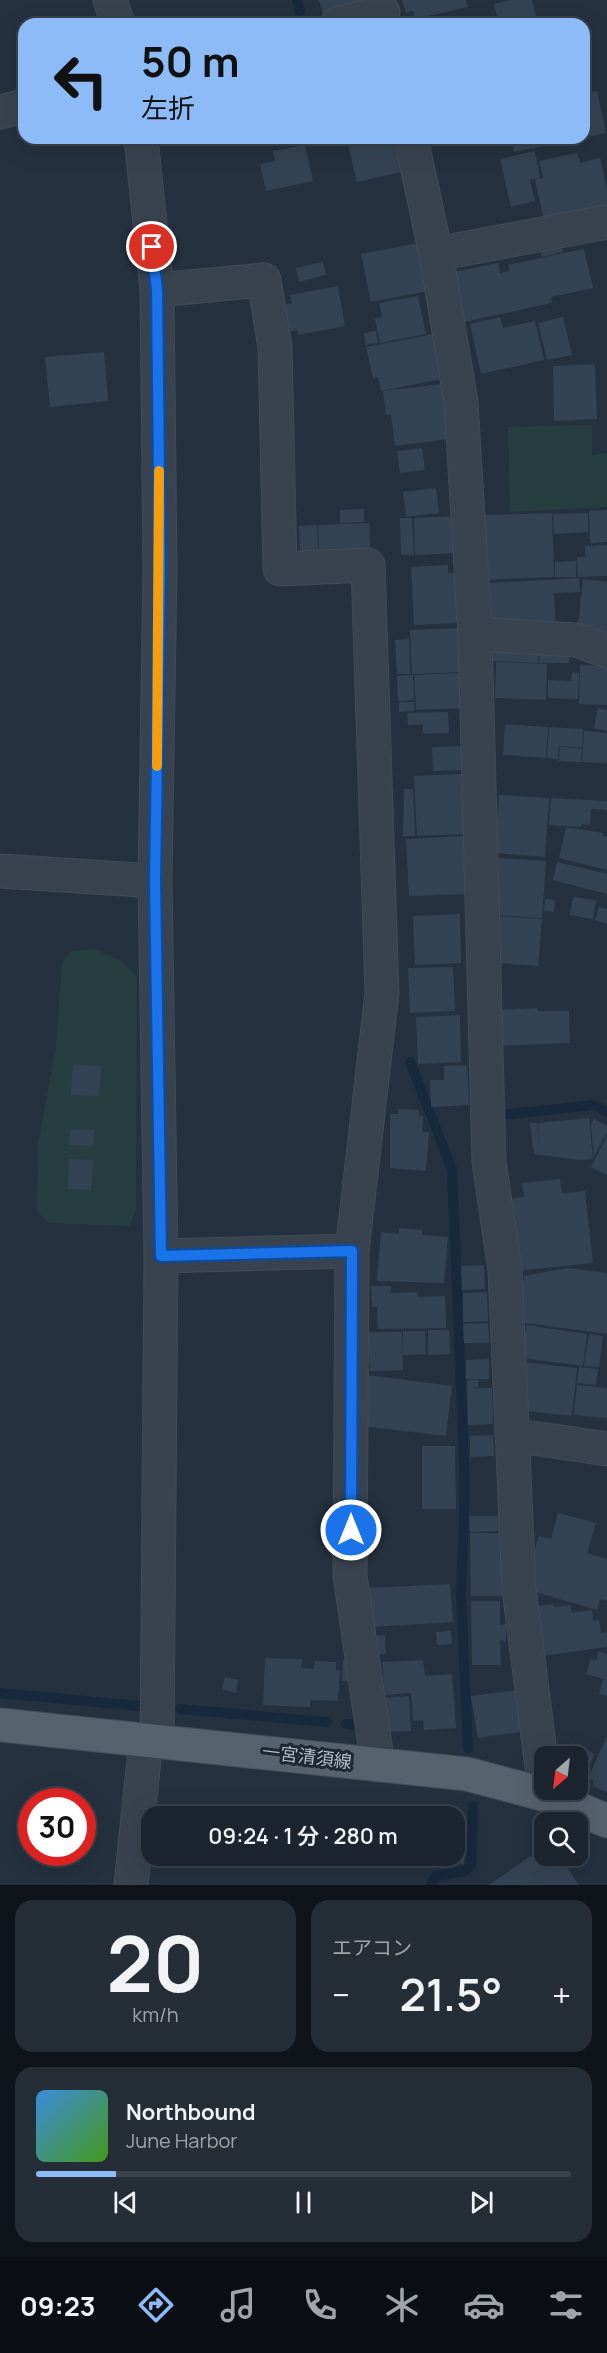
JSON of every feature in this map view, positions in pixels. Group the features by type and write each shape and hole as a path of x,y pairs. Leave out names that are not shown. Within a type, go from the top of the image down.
{"main road":[{"name":"一宮清須線","path":"0,1725 467,1774 534,1787"},
{"name":"一宮清須線","path":"566,1800 607,1821"}],"street":[{"path":"110,0 116,18"},
{"path":"360,18 383,12"},
{"path":"0,112 18,108"},
{"path":"131,1885 152,1741 161,1256 155,880 160,569 157,290 142,144"},
{"path":"412,144 436,254 461,402 475,634 489,1162 505,1270 519,1589 539,1746"},
{"path":"436,254 607,222"},
{"path":"157,290 264,280 275,347 280,569 368,565 382,993 352,1251 350,1576 378,1765"},
{"path":"475,634 576,640 607,651"},
{"path":"0,871 155,880"},
{"path":"161,1256 352,1251"},
{"path":"512,1435 607,1449"}],"green space":[{"path":"592,425 592,455 607,453 607,507 510,512 508,427"},
{"path":"95,949 121,961 137,977 136,1210 129,1226 49,1223 37,1212 38,1145 56,1045 62,962 72,951"}],"building":[{"path":"319,0 366,0 324,18"},
{"path":"402,0 466,0 468,7 419,18 415,18 413,11 406,13"},
{"path":"510,0 532,0 536,18 498,18 494,4"},
{"path":"597,91 606,133 590,137 590,93"},
{"path":"348,144 394,144 401,172 357,182"},
{"path":"512,144 552,144 514,152"},
{"path":"305,145 313,181 266,191 260,164 275,161 273,151"},
{"path":"535,151 540,178 530,180 535,201 511,207 500,159"},
{"path":"577,153 580,163 600,158 607,191 607,206 544,220 535,180 543,178 539,161"},
{"path":"561,241 563,252 542,257 539,246"},
{"path":"418,243 428,291 371,302 361,254"},
{"path":"584,249 593,288 551,297 552,303 464,322 454,272 498,263 500,273 510,271 508,265"},
{"path":"323,262 326,275 299,282 296,268"},
{"path":"338,286 345,326 298,335 297,330 288,332 282,305 292,303 290,295"},
{"path":"418,296 426,334 380,343 375,319 382,317 379,303"},
{"path":"500,317 503,328 535,321 544,360 481,374 470,324"},
{"path":"563,317 572,355 547,360 538,323"},
{"path":"376,331 378,343 366,345 364,333"},
{"path":"434,334 442,379 381,391 378,377 373,378 366,347"},
{"path":"104,352 108,401 50,407 45,357"},
{"path":"595,364 597,419 554,421 553,366"},
{"path":"441,384 449,439 395,446 391,415 386,415 383,391"},
{"path":"422,448 425,470 400,473 397,451"},
{"path":"436,488 439,513 406,517 403,492"},
{"path":"364,509 364,522 340,523 340,510"},
{"path":"607,510 607,542 590,543 589,511"},
{"path":"552,513 554,577 486,580 484,515"},
{"path":"588,513 588,532 554,534 553,514"},
{"path":"455,516 457,553 415,555 414,518"},
{"path":"400,518 412,518 414,555 401,555"},
{"path":"369,523 370,549 319,552 318,525"},
{"path":"317,525 318,552 300,552 299,526"},
{"path":"607,545 607,576 578,577 577,557 585,557 585,546"},
{"path":"576,561 576,577 555,577 555,562"},
{"path":"448,565 448,573 456,573 458,623 414,625 411,567"},
{"path":"579,578 580,592 554,593 556,629 491,631 489,583"},
{"path":"583,579 607,582 607,643 577,636"},
{"path":"459,628 460,672 412,674 410,630"},
{"path":"409,639 410,674 397,674 395,640"},
{"path":"494,640 539,642 538,663 493,661"},
{"path":"540,645 569,646 569,663 539,663"},
{"path":"496,662 547,664 546,700 495,698"},
{"path":"580,665 607,666 607,705 579,704"},
{"path":"572,672 579,673 578,699 548,698 548,680 571,681"},
{"path":"462,673 464,708 416,710 414,675"},
{"path":"413,675 414,700 398,701 397,676"},
{"path":"399,702 414,702 414,711 399,712"},
{"path":"598,708 607,710 607,731 594,728"},
{"path":"448,712 449,733 423,734 423,724 408,725 407,713"},
{"path":"505,724 548,727 546,758 503,755"},
{"path":"549,727 583,729 582,748 559,746 558,759 547,758"},
{"path":"584,731 607,733 607,763 582,762"},
{"path":"465,746 466,770 433,771 432,747"},
{"path":"560,747 582,749 581,762 559,761"},
{"path":"463,774 465,834 417,836 414,776"},
{"path":"404,789 413,789 415,836 403,836"},
{"path":"499,795 549,798 545,857 495,853"},
{"path":"551,798 607,801 607,810 591,809 590,825 581,824 581,827 549,825"},
{"path":"566,827 603,833 603,836 607,837 607,870 559,858"},
{"path":"464,836 466,894 409,896 406,839"},
{"path":"499,858 546,861 542,918 495,915"},
{"path":"557,862 607,874 607,894 553,880"},
{"path":"573,897 596,900 593,919 570,915"},
{"path":"545,899 555,900 554,912 544,911"},
{"path":"599,907 607,909 607,924 595,920"},
{"path":"460,914 461,963 415,965 413,916"},
{"path":"498,916 542,919 538,966 497,963"},
{"path":"453,967 455,1011 410,1013 408,968"},
{"path":"538,1008 538,1011 569,1011 570,1043 498,1046 497,1010"},
{"path":"460,1015 461,1062 418,1064 416,1017"},
{"path":"73,1064 101,1066 99,1096 71,1095"},
{"path":"467,1065 469,1105 431,1107 430,1080 444,1080 444,1066"},
{"path":"398,1109 419,1110 419,1116 423,1116 422,1132 429,1132 426,1171 390,1168 390,1114 398,1114"},
{"path":"589,1118 593,1159 579,1160 534,1154 530,1123 537,1123 539,1145 538,1123"},
{"path":"594,1119 607,1126 607,1132 594,1157 591,1126"},
{"path":"70,1129 94,1130 93,1146 69,1145"},
{"path":"607,1136 607,1175 591,1167"},
{"path":"69,1159 93,1160 91,1190 68,1189"},
{"path":"560,1179 562,1193 585,1191 593,1263 516,1271 508,1199 524,1197 522,1183"},
{"path":"399,1228 422,1230 422,1235 448,1237 444,1283 377,1281 381,1232 399,1234"},
{"path":"484,1265 485,1289 462,1290 461,1266"},
{"path":"567,1268 607,1273 607,1334 518,1322 524,1276"},
{"path":"371,1286 391,1286 391,1293 418,1292 417,1297 445,1296 446,1328 378,1329 377,1307 372,1307"},
{"path":"487,1292 488,1321 463,1322 463,1293"},
{"path":"488,1323 489,1343 464,1343 463,1324"},
{"path":"526,1325 587,1334 583,1366 522,1358"},
{"path":"428,1330 449,1330 450,1354 428,1355"},
{"path":"403,1331 425,1331 426,1354 403,1355"},
{"path":"368,1332 402,1332 403,1370 370,1371"},
{"path":"589,1334 603,1336 599,1367 584,1366"},
{"path":"489,1359 489,1379 466,1379 466,1360"},
{"path":"522,1362 577,1368 572,1416 526,1411"},
{"path":"579,1367 598,1369 596,1385 577,1383"},
{"path":"368,1375 452,1386 446,1436 362,1426"},
{"path":"467,1380 478,1380 478,1387 471,1388 492,1388 493,1424 468,1425"},
{"path":"577,1385 607,1388 607,1418 574,1415"},
{"path":"493,1435 494,1456 470,1457 470,1436"},
{"path":"422,1446 455,1446 456,1509 422,1509"},
{"path":"558,1513 596,1523 587,1553 607,1559 607,1601 600,1599 597,1610 535,1592 533,1556 539,1536 551,1539"},
{"path":"469,1516 500,1516 501,1531 470,1532"},
{"path":"470,1533 503,1533 504,1596 471,1596"},
{"path":"450,1584 453,1622 372,1627 369,1588"},
{"path":"471,1601 500,1601 500,1625 506,1624 506,1641 500,1640 501,1665 472,1665"},
{"path":"553,1604 554,1607 570,1605 572,1613 592,1610 593,1621 599,1620 601,1633 607,1632 607,1647 542,1656 536,1618 540,1617 538,1606"},
{"path":"451,1631 452,1644 437,1645 436,1632"},
{"path":"385,1635 386,1654 372,1654 372,1636"},
{"path":"599,1651 607,1654 607,1696 599,1694 603,1679 586,1674 591,1659 596,1661"},
{"path":"265,1658 302,1659 301,1668 314,1669 315,1661 336,1662 336,1670 340,1670 338,1701 310,1700 310,1707 263,1705"},
{"path":"343,1660 354,1661 354,1682 342,1681"},
{"path":"423,1660 425,1676 452,1674 456,1728 424,1730 423,1720 413,1721 411,1693 385,1695 382,1662"},
{"path":"225,1677 238,1680 236,1693 222,1689"},
{"path":"517,1690 524,1731 478,1738 471,1696"},
{"path":"409,1696 411,1731 384,1732 382,1698"},
{"path":"607,1736 607,1792 592,1786 594,1781 588,1778"},
{"path":"588,1751 595,1754 588,1765"},
{"path":"365,1804 391,1805 391,1806 365,1806"},
{"path":"534,1854 534,1866 566,1866 579,1885 489,1885"}],"waterway":[{"path":"297,0 300,11"},
{"path":"410,1062 452,1169 465,1487 461,1597 468,1749"},
{"path":"502,1115 594,1105 607,1112"},
{"path":"0,1693 139,1706"},
{"path":"180,1709 327,1722"},
{"path":"346,1724 356,1725"},
{"path":"431,1885 436,1876 465,1871 471,1866 473,1806"}],"slow traffic":[{"path":"157,766 159,471"}],"route":[{"path":"152,247 157,290 160,569 155,880 161,1256 352,1251 351,1530"}]}
